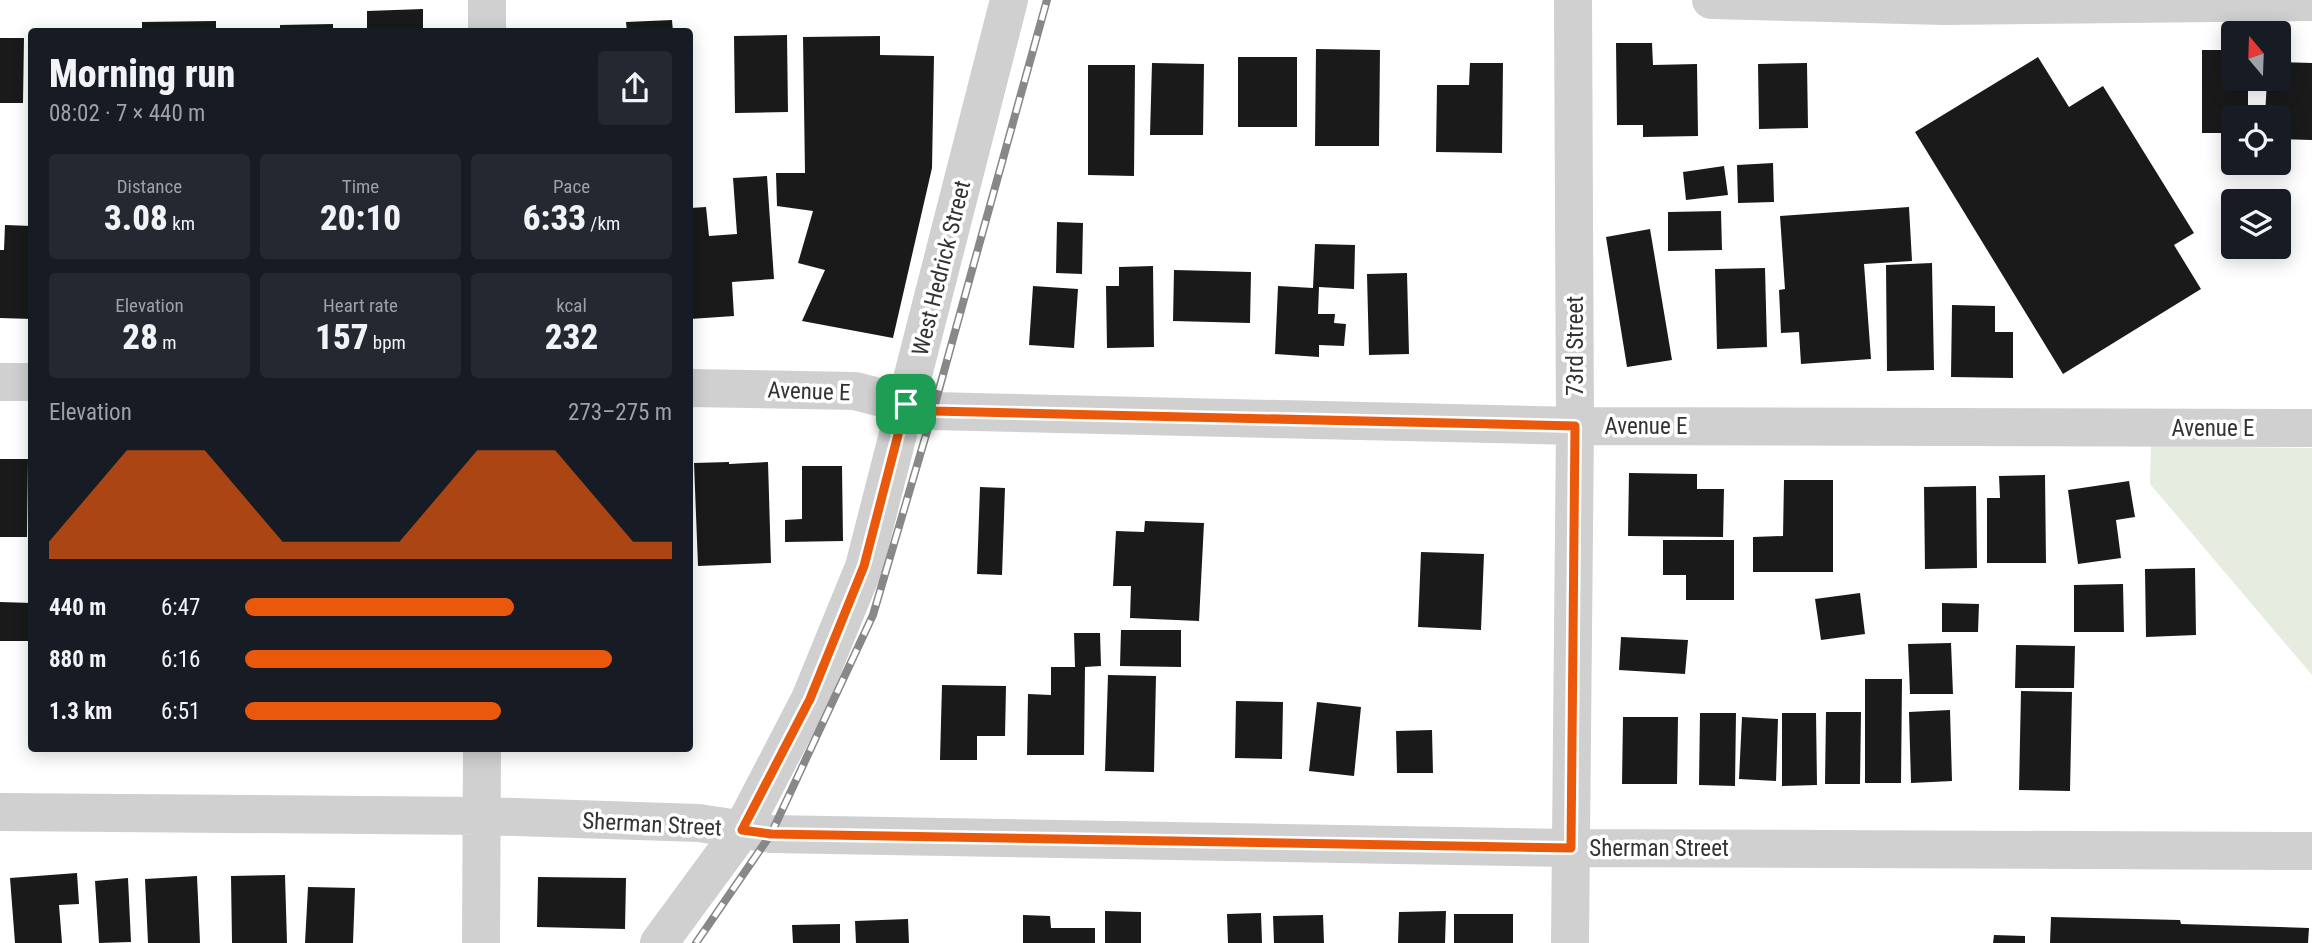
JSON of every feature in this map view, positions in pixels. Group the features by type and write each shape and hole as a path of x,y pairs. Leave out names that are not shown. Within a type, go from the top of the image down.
{"street":[{"path":"487,0 487,28"},
{"name":"West Hedrick Street","path":"659,943 742,830 810,699 864,566 1009,0"},
{"name":"73rd Street","path":"1570,943 1575,426 1573,0"},
{"path":"1711,0 1944,6 2312,2"},
{"path":"0,382 28,382"},
{"name":"Avenue E","path":"693,388 855,391 933,411 1575,426 2312,428"},
{"path":"481,943 482,752"},
{"name":"Sherman Street","path":"0,812 482,816 699,823 771,834 1571,848 2312,850"}],"shaded area":[{"path":"2151,446 2312,448 2312,675 2150,484"}],"building":[{"path":"423,9 423,28 367,28 367,11"},
{"path":"672,20 673,28 627,28 626,22"},
{"path":"216,21 216,28 142,28 142,22"},
{"path":"333,24 333,28 280,28 280,25"},
{"path":"787,35 788,112 735,113 734,36"},
{"path":"880,36 880,55 934,56 932,168 893,338 802,321 825,270 798,263 813,211 777,206 776,173 805,173 803,37"},
{"path":"0,38 24,38 23,103 0,103"},
{"path":"1616,43 1652,43 1653,65 1697,64 1698,136 1643,137 1643,125 1617,125"},
{"path":"1316,49 1380,50 1379,146 1315,146"},
{"path":"2202,50 2221,50 2221,91 2248,91 2248,105 2221,105 2221,133 2202,133"},
{"path":"1238,57 1297,57 1297,127 1238,127"},
{"path":"2038,57 2069,107 2103,86 2194,233 2174,245 2201,289 2063,374 1915,132"},
{"path":"2291,62 2312,63 2312,140 2291,139 2291,105 2266,105 2266,91 2291,91"},
{"path":"1152,63 1204,64 1203,135 1150,135"},
{"path":"1470,63 1503,63 1502,153 1436,152 1437,85 1469,85"},
{"path":"1807,63 1808,128 1759,129 1758,64"},
{"path":"1088,65 1135,65 1134,176 1088,175"},
{"path":"1773,163 1774,202 1738,203 1737,165"},
{"path":"1724,166 1728,195 1686,200 1683,172"},
{"path":"767,176 774,279 732,282 734,316 693,319 693,208 706,207 709,236 737,234 733,178"},
{"path":"1909,207 1912,261 1864,264 1871,359 1801,364 1799,332 1781,333 1779,290 1785,289 1780,216"},
{"path":"1721,211 1722,250 1668,251 1668,212"},
{"path":"1057,222 1083,223 1082,274 1056,273"},
{"path":"5,225 28,226 28,319 0,318 0,250 4,250"},
{"path":"1650,229 1672,360 1627,367 1606,237"},
{"path":"1315,244 1355,245 1354,289 1319,287 1318,314 1335,314 1334,323 1346,324 1344,346 1319,345 1319,357 1275,354 1278,286 1313,288"},
{"path":"1932,263 1934,370 1887,371 1886,265"},
{"path":"1153,266 1154,347 1107,348 1106,286 1119,286 1119,267"},
{"path":"1765,268 1767,347 1717,349 1715,269"},
{"path":"1174,270 1251,272 1250,323 1173,321"},
{"path":"1407,273 1409,354 1369,355 1367,274"},
{"path":"1033,286 1078,289 1074,348 1029,345"},
{"path":"1952,305 1995,306 1995,332 2013,332 2013,378 1951,377"},
{"path":"0,459 28,459 27,537 0,537"},
{"path":"768,462 771,563 698,566 694,463"},
{"path":"802,466 842,466 843,541 785,542 785,520 802,519"},
{"path":"1629,473 1697,474 1697,489 1724,489 1723,537 1628,536"},
{"path":"2045,475 2046,563 1987,563 1987,498 2000,498 1999,476"},
{"path":"1784,480 1833,480 1833,572 1753,572 1753,537 1783,536"},
{"path":"2129,481 2135,517 2116,520 2121,558 2078,564 2068,490"},
{"path":"1976,486 1977,568 1925,569 1924,487"},
{"path":"980,487 1005,488 1002,575 977,574"},
{"path":"1145,521 1204,523 1199,621 1130,618 1131,586 1113,586 1116,531 1144,532"},
{"path":"1663,540 1734,540 1734,600 1686,600 1686,575 1663,575"},
{"path":"1421,552 1484,554 1481,630 1418,627"},
{"path":"2195,568 2196,635 2146,637 2145,569"},
{"path":"2123,584 2124,632 2074,632 2074,585"},
{"path":"1860,593 1865,634 1821,640 1815,599"},
{"path":"0,602 28,603 28,641 0,641"},
{"path":"1942,603 1979,604 1978,632 1942,632"},
{"path":"1121,630 1181,630 1181,667 1120,666"},
{"path":"1074,633 1100,633 1101,666 1085,667 1084,755 1027,755 1028,694 1051,695 1051,667 1075,667"},
{"path":"1621,637 1688,640 1685,674 1619,670"},
{"path":"1951,643 1953,694 1910,694 1908,644"},
{"path":"2016,645 2075,646 2074,688 2015,688"},
{"path":"1108,675 1156,676 1154,772 1105,771"},
{"path":"1865,679 1902,679 1901,783 1865,783"},
{"path":"942,685 1006,686 1005,736 977,736 977,760 940,760"},
{"path":"2021,691 2072,692 2070,791 2019,790"},
{"path":"1236,701 1283,702 1282,759 1235,758"},
{"path":"1317,702 1361,707 1354,776 1309,771"},
{"path":"1950,710 1952,781 1911,783 1909,712"},
{"path":"1826,712 1861,712 1860,784 1825,784"},
{"path":"1700,713 1736,713 1735,786 1699,785"},
{"path":"1782,713 1816,713 1817,785 1782,786"},
{"path":"1623,717 1678,717 1677,784 1622,784"},
{"path":"1742,717 1778,719 1776,781 1739,779"},
{"path":"1432,730 1433,773 1397,773 1396,731"},
{"path":"77,873 79,904 59,905 62,943 15,943 10,878"},
{"path":"285,875 287,943 232,943 231,876"},
{"path":"197,876 200,943 148,943 145,879"},
{"path":"538,877 626,878 625,929 537,927"},
{"path":"128,878 131,942 99,943 95,881"},
{"path":"308,887 355,888 353,943 305,943"},
{"path":"1105,911 1141,912 1141,943 1105,943"},
{"path":"1446,911 1445,943 1398,943 1399,912"},
{"path":"1261,913 1262,943 1228,943 1227,914"},
{"path":"1454,914 1513,914 1513,943 1454,943"},
{"path":"1023,915 1050,916 1051,928 1095,928 1095,943 1023,943"},
{"path":"1323,915 1324,943 1274,943 1273,916"},
{"path":"2051,917 2180,920 2181,924 2309,928 2308,943 2050,943"},
{"path":"908,919 909,943 856,943 855,921"},
{"path":"840,924 840,943 793,943 792,925"},
{"path":"1994,935 2025,936 2025,943 1993,943"}],"railway":[{"path":"696,943 771,834 873,615 933,411 1047,0"}],"route":[{"path":"906,404 933,411 1575,426 1571,848 771,834 742,830 810,699 864,566 906,404"}]}
